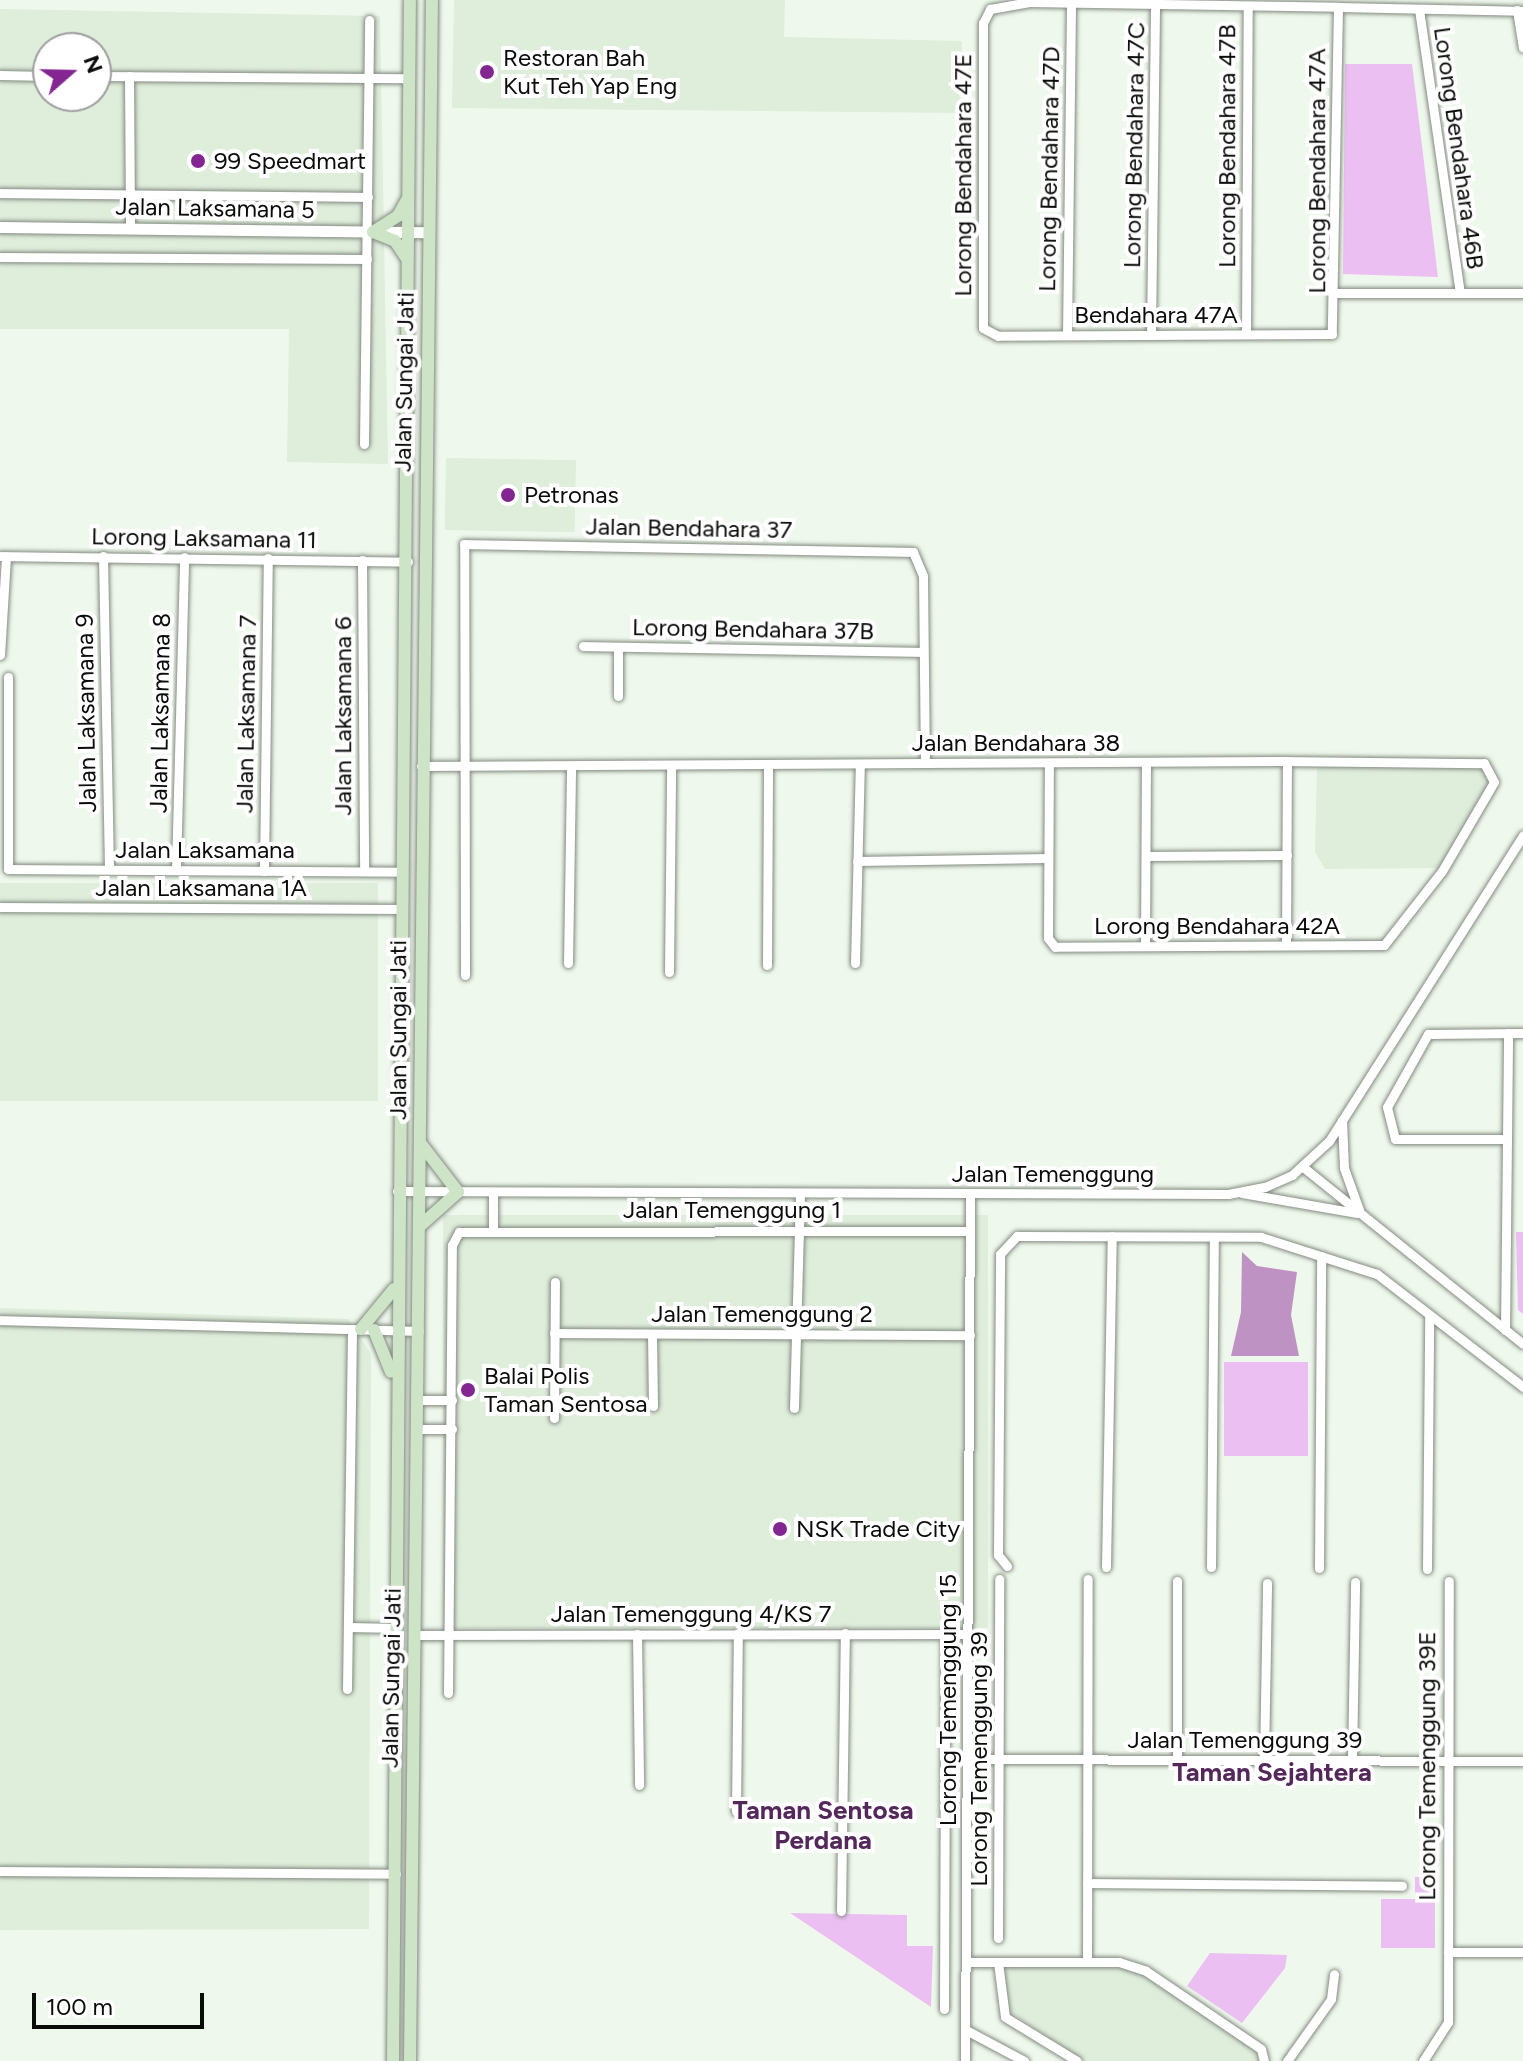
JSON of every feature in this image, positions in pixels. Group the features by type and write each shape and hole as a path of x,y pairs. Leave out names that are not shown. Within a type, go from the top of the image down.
{"main road":[{"name":"Jalan Sungai Jati","path":"393,2061 396,1286 408,562 410,0"},
{"name":"Jalan Sungai Jati","path":"410,2061 420,1226 421,766 432,0"},
{"path":"370,232 398,216 409,196"},
{"path":"370,232 395,241 409,262"},
{"path":"420,1141 458,1192 420,1226"},
{"path":"396,1286 362,1329 397,1399"}],"street":[{"name":"Lorong Bendahara 47E","path":"983,328 983,23 1000,3 1071,3"},
{"path":"1071,3 1520,10 1523,48"},
{"name":"Lorong Bendahara 47D","path":"1067,335 1071,3"},
{"name":"Lorong Bendahara 47C","path":"1151,335 1155,4"},
{"name":"Lorong Bendahara 47B","path":"1246,334 1248,6"},
{"name":"Lorong Bendahara 47A","path":"1332,334 1337,293 1338,7"},
{"name":"Lorong Bendahara 46B","path":"1419,9 1460,292"},
{"path":"364,444 370,232 369,20"},
{"path":"0,75 32,76"},
{"path":"112,76 409,78"},
{"path":"129,76 130,229"},
{"path":"0,193 368,197"},
{"name":"Jalan Laksamana 5","path":"0,227 429,232"},
{"name":"Jalan Laksamana 5","path":"0,257 367,259"},
{"path":"1337,293 1523,293"},
{"name":"Bendahara 47A","path":"983,328 998,336 1332,334"},
{"name":"Jalan Bendahara 37","path":"464,766 464,544 913,552 922,561 922,652"},
{"path":"2,653 3,556"},
{"name":"Lorong Laksamana 11","path":"3,556 408,562"},
{"name":"Jalan Laksamana 9","path":"103,556 109,869"},
{"name":"Jalan Laksamana 8","path":"176,870 184,557"},
{"name":"Jalan Laksamana 7","path":"264,871 268,558"},
{"name":"Jalan Laksamana 6","path":"362,560 364,871"},
{"name":"Lorong Bendahara 37B","path":"583,646 922,652"},
{"path":"618,647 618,696"},
{"path":"922,652 925,763"},
{"name":"Jalan Laksamana","path":"8,677 8,869 402,872"},
{"path":"1286,945 1287,761"},
{"name":"Jalan Bendahara 38","path":"421,766 1287,761 1484,763 1494,782 1442,871 1384,945"},
{"path":"1145,946 1146,762"},
{"path":"857,861 1048,858 1049,763"},
{"path":"767,965 768,764"},
{"path":"855,963 860,764"},
{"path":"669,972 671,765"},
{"path":"464,766 465,975"},
{"path":"568,963 571,766"},
{"name":"Jalan Temenggung","path":"397,1191 1239,1192 1303,1167 1342,1120 1523,835"},
{"path":"1146,856 1287,855"},
{"name":"Lorong Bendahara 42A","path":"1048,858 1050,944 1384,945"},
{"name":"Jalan Laksamana 1A","path":"0,907 401,909"},
{"path":"1505,1330 1508,1033"},
{"path":"1507,1139 1395,1139 1387,1129 1387,1107 1428,1034 1523,1033"},
{"path":"1342,1120 1344,1168 1360,1213"},
{"path":"1303,1167 1523,1344"},
{"path":"493,1192 493,1223"},
{"path":"1239,1192 1360,1213"},
{"path":"794,1408 800,1193"},
{"name":"Lorong Temenggung 15","path":"965,2061 970,1194"},
{"name":"Jalan Temenggung 1","path":"448,1693 452,1245 459,1232 493,1223 970,1231"},
{"path":"1007,1566 998,1555 1000,1254 1017,1236 1261,1237 1377,1274 1523,1387"},
{"path":"1106,1567 1112,1236"},
{"path":"1211,1567 1214,1237"},
{"path":"1319,1568 1321,1256"},
{"path":"554,1418 555,1282"},
{"path":"1427,1569 1429,1317"},
{"path":"0,1320 419,1331"},
{"path":"347,1689 362,1329"},
{"name":"Jalan Temenggung 2","path":"554,1333 970,1335"},
{"path":"652,1334 653,1406"},
{"path":"418,1400 452,1400"},
{"path":"417,1429 452,1429"},
{"name":"Lorong Temenggung 39","path":"998,1938 1001,1759 999,1579"},
{"path":"1087,1962 1088,1579"},
{"path":"1177,1581 1177,1760"},
{"name":"Lorong Temenggung 39E","path":"1423,2061 1447,2030 1445,1761 1449,1581"},
{"path":"1352,1760 1355,1582"},
{"path":"1264,1760 1267,1583"},
{"path":"348,1627 397,1628"},
{"path":"736,1811 738,1633"},
{"path":"841,1911 845,1633"},
{"path":"637,1634 639,1785"},
{"path":"944,2009 945,1634"},
{"name":"Jalan Temenggung 4/KS 7","path":"413,1635 969,1634"},
{"name":"Jalan Temenggung 39","path":"967,1759 1523,1761"},
{"path":"0,1871 396,1874"},
{"path":"1087,1883 1402,1886"},
{"path":"1448,1952 1523,1952"},
{"path":"967,1962 1087,1962 1146,1971 1261,2049 1264,2061"},
{"path":"998,1962 1005,2017 1077,2061"},
{"path":"1287,2061 1331,1999 1334,1974"},
{"path":"966,2030 1024,2061"}],"shaded area":[{"path":"454,0 785,0 784,37 962,41 959,113 452,108"},
{"path":"0,9 380,16 388,464 287,462 289,329 0,329"},
{"path":"1345,64 1412,64 1438,277 1343,274"},
{"path":"446,458 576,460 575,532 445,530"},
{"path":"1317,766 1482,768 1490,781 1439,868 1325,869 1315,852"},
{"path":"0,883 378,883 378,1101 0,1101"},
{"path":"443,1215 988,1215 988,1628 443,1628"},
{"path":"1516,1232 1523,1232 1523,1314 1518,1310"},
{"path":"1242,1252 1257,1266 1297,1272 1291,1315 1299,1356 1231,1356 1241,1312"},
{"path":"0,1308 348,1319 371,1354 369,1929 0,1930"},
{"path":"1224,1362 1308,1362 1308,1456 1224,1456"},
{"path":"1415,1877 1435,1878 1435,1948 1381,1948 1381,1899 1415,1899"},
{"path":"790,1913 907,1915 907,1946 933,1946 931,2007"},
{"path":"1210,1953 1287,1955 1285,1968 1242,2023 1187,1986"},
{"path":"1003,1967 1117,1967 1144,1974 1257,2052 1258,2061 1083,2061 1004,2008"}],"place":[{"name":"Restoran Bah Kut Teh Yap Eng","path":"487,72"},
{"name":"99 Speedmart","path":"198,161"},
{"name":"Petronas","path":"508,495"},
{"name":"Balai Polis Taman Sentosa","path":"468,1390"},
{"name":"NSK Trade City","path":"780,1529"}],"district":[{"name":"Taman Sejahtera","path":"1272,1773"},
{"name":"Taman Sentosa Perdana","path":"823,1826"}]}
